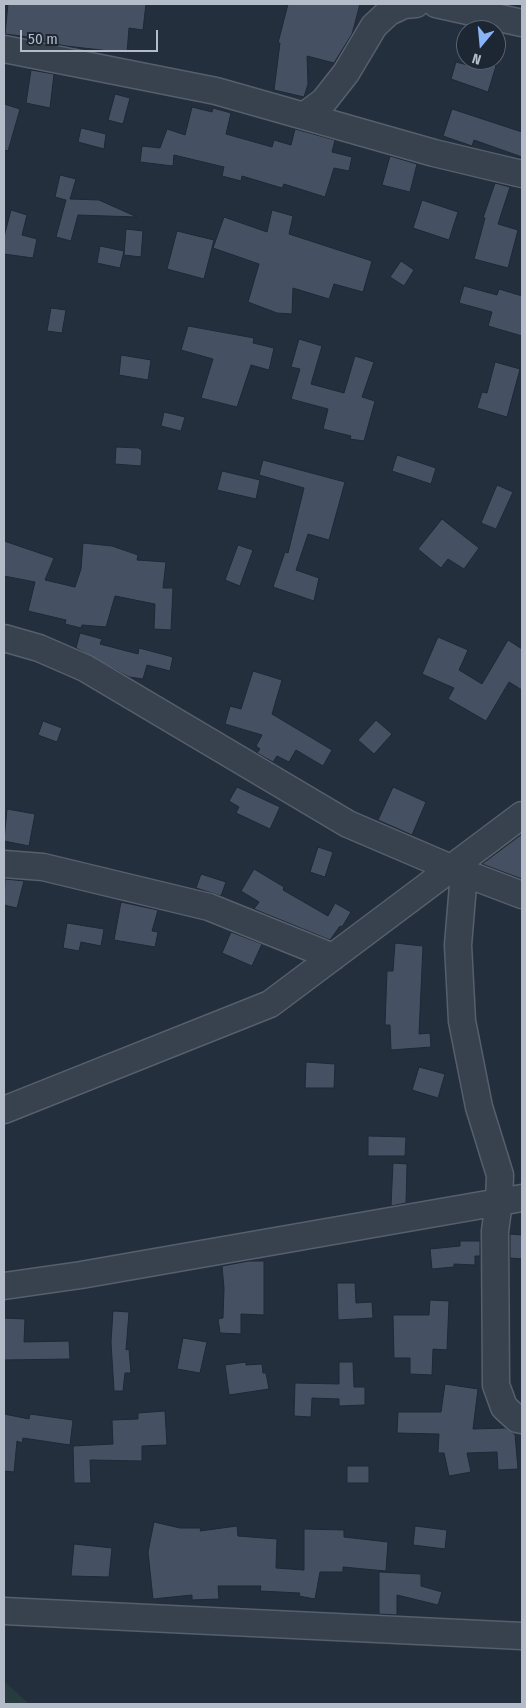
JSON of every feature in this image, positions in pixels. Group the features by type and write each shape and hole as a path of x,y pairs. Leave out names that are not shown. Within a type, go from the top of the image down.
{"street":[{"path":"304,116 324,101 346,72 377,15 404,5 416,4"},
{"path":"436,4 517,16"},
{"path":"4,49 216,91 434,154 522,174"},
{"path":"4,638 39,648 85,668 348,824 458,871 522,895"},
{"path":"4,1110 270,1004 333,957 458,871 522,816"},
{"path":"4,864 43,868 209,907 333,957"},
{"path":"458,871 458,945 462,1021 477,1098 500,1175 511,1200"},
{"path":"4,1286 81,1275 511,1200"},
{"path":"511,1200 494,1231 496,1385 504,1407 517,1419 522,1420"},
{"path":"4,1611 522,1636"}],"green space":[{"path":"4,1681 29,1704 4,1704"}],"building":[{"path":"8,4 146,4 143,30 129,28 127,53 66,46 36,40 36,38 5,34"},
{"path":"288,4 360,4 352,34 334,63 307,56 308,84 304,97 274,90 280,43 278,43"},
{"path":"456,62 456,70 495,70 488,92 451,79"},
{"path":"31,70 54,74 50,108 26,103"},
{"path":"115,94 130,98 123,124 108,120"},
{"path":"4,104 20,109 8,151 4,150"},
{"path":"192,107 212,112 213,108 231,113 226,134 272,147 274,140 291,145 295,129 335,140 332,152 352,157 349,171 334,168 325,197 284,184 282,188 242,176 241,181 222,176 224,167 174,155 173,166 140,162 142,146 160,148 167,129 185,135"},
{"path":"452,109 522,132 522,157 474,140 472,146 443,136"},
{"path":"81,128 106,134 104,149 78,142"},
{"path":"390,156 417,164 410,192 382,185"},
{"path":"60,175 76,179 70,199 99,200 137,217 78,215 71,241 56,237 66,200 55,197"},
{"path":"495,183 510,187 498,224 518,230 508,268 474,259 485,218 483,218"},
{"path":"422,200 458,212 449,240 413,228"},
{"path":"11,210 27,215 22,235 37,239 33,258 4,254 4,237"},
{"path":"272,210 293,216 289,234 372,261 363,292 334,284 329,299 293,288 292,314 277,313 248,302 259,264 213,248 224,217 267,232"},
{"path":"126,229 143,231 141,257 124,255"},
{"path":"177,231 214,240 204,279 167,269"},
{"path":"100,246 124,251 120,268 97,263"},
{"path":"401,261 414,270 404,286 390,277"},
{"path":"464,286 497,295 499,289 522,296 522,336 488,326 492,312 459,303"},
{"path":"51,308 66,310 62,333 47,331"},
{"path":"188,326 254,338 253,343 274,348 269,370 251,365 237,407 201,398 213,359 181,350"},
{"path":"299,339 322,346 311,384 344,393 355,356 374,362 362,397 375,401 364,441 350,439 351,436 323,429 328,409 291,399 300,369 291,367"},
{"path":"121,355 151,360 148,380 119,375"},
{"path":"495,362 520,369 507,417 477,408 482,392 487,393"},
{"path":"164,412 185,417 181,431 161,426"},
{"path":"116,447 139,448 142,451 141,466 115,464"},
{"path":"397,455 436,468 431,484 392,471"},
{"path":"263,460 345,482 329,540 308,534 296,570 319,578 314,601 273,587 285,552 288,553 304,488 259,475"},
{"path":"222,471 260,480 256,499 217,490"},
{"path":"497,485 513,492 496,529 481,523"},
{"path":"442,519 479,548 464,569 448,559 441,568 418,549"},
{"path":"4,541 54,558 45,580 75,587 81,569 83,543 112,546 138,555 137,560 166,562 163,588 173,588 171,630 154,629 155,604 115,596 106,627 82,625 81,628 65,624 66,620 28,611 35,582 4,576"},
{"path":"238,545 253,550 240,586 225,580"},
{"path":"80,633 102,639 100,644 138,654 139,648 173,657 170,671 147,665 143,679 129,677 76,648"},
{"path":"438,637 468,650 459,670 482,684 508,640 522,649 522,690 509,682 486,721 448,699 454,688 422,674"},
{"path":"253,671 282,680 272,714 332,750 323,766 296,750 289,762 277,756 273,762 257,753 260,749 256,746 262,735 225,724 230,706 241,709"},
{"path":"376,720 392,734 374,754 358,740"},
{"path":"43,721 62,728 57,742 38,735"},
{"path":"237,787 280,807 270,829 236,813 239,807 229,801"},
{"path":"393,787 426,802 412,835 378,820"},
{"path":"7,809 35,814 29,846 4,841"},
{"path":"522,834 522,879 482,864"},
{"path":"318,847 333,852 325,877 310,872"},
{"path":"254,869 284,887 283,890 328,916 335,903 351,912 342,927 340,926 330,940 254,909 259,902 241,891"},
{"path":"201,874 226,882 221,896 196,888"},
{"path":"5,879 24,881 17,908 4,905"},
{"path":"121,902 158,910 152,931 158,932 155,947 114,940"},
{"path":"67,923 104,929 101,946 81,942 79,951 63,948"},
{"path":"231,932 262,944 252,966 222,953"},
{"path":"395,943 423,946 419,1034 430,1033 431,1047 391,1050 390,1025 385,1025 387,971 393,971"},
{"path":"306,1062 335,1064 334,1088 305,1088"},
{"path":"419,1067 445,1074 438,1098 412,1090"},
{"path":"368,1136 406,1137 405,1156 368,1156"},
{"path":"393,1163 407,1164 406,1203 391,1206"},
{"path":"510,1234 522,1235 522,1259 510,1258"},
{"path":"460,1241 480,1241 480,1256 475,1256 475,1265 454,1264 454,1267 432,1269 430,1249 460,1246"},
{"path":"249,1261 264,1261 264,1315 241,1314 241,1334 220,1333 218,1319 223,1318 224,1288 222,1266"},
{"path":"337,1283 355,1283 356,1303 372,1302 373,1318 338,1320"},
{"path":"430,1300 449,1301 447,1350 433,1349 432,1375 410,1374 410,1358 394,1358 393,1315 429,1315"},
{"path":"113,1311 129,1312 126,1350 129,1349 131,1373 125,1373 123,1391 114,1391 111,1342"},
{"path":"4,1318 25,1319 24,1342 69,1341 70,1359 4,1360"},
{"path":"183,1338 207,1342 200,1373 177,1369"},
{"path":"246,1362 246,1365 262,1364 269,1389 229,1395 225,1365"},
{"path":"339,1362 353,1362 354,1387 365,1387 365,1405 339,1406 339,1399 312,1398 311,1417 294,1416 295,1383 339,1384"},
{"path":"445,1384 478,1389 473,1429 505,1428 515,1434 518,1469 498,1470 497,1452 467,1453 471,1472 449,1476 444,1453 438,1453 439,1434 397,1433 398,1412 441,1412"},
{"path":"165,1411 167,1445 142,1446 142,1461 90,1460 91,1483 74,1483 73,1446 113,1444 112,1420 138,1419 138,1413"},
{"path":"4,1414 29,1419 30,1414 73,1420 70,1445 23,1438 22,1443 17,1441 14,1472 4,1471"},
{"path":"347,1466 369,1466 369,1483 347,1483"},
{"path":"154,1522 180,1528 201,1528 200,1531 237,1526 238,1536 277,1539 276,1568 304,1570 304,1529 344,1530 344,1537 388,1542 386,1571 343,1567 343,1572 320,1572 315,1599 299,1596 300,1593 260,1591 261,1586 218,1586 219,1599 192,1600 192,1595 153,1599 148,1552"},
{"path":"415,1526 447,1530 445,1549 413,1545"},
{"path":"74,1544 112,1548 109,1577 71,1576"},
{"path":"379,1572 421,1574 421,1586 442,1592 438,1605 397,1595 397,1615 379,1614"}]}
